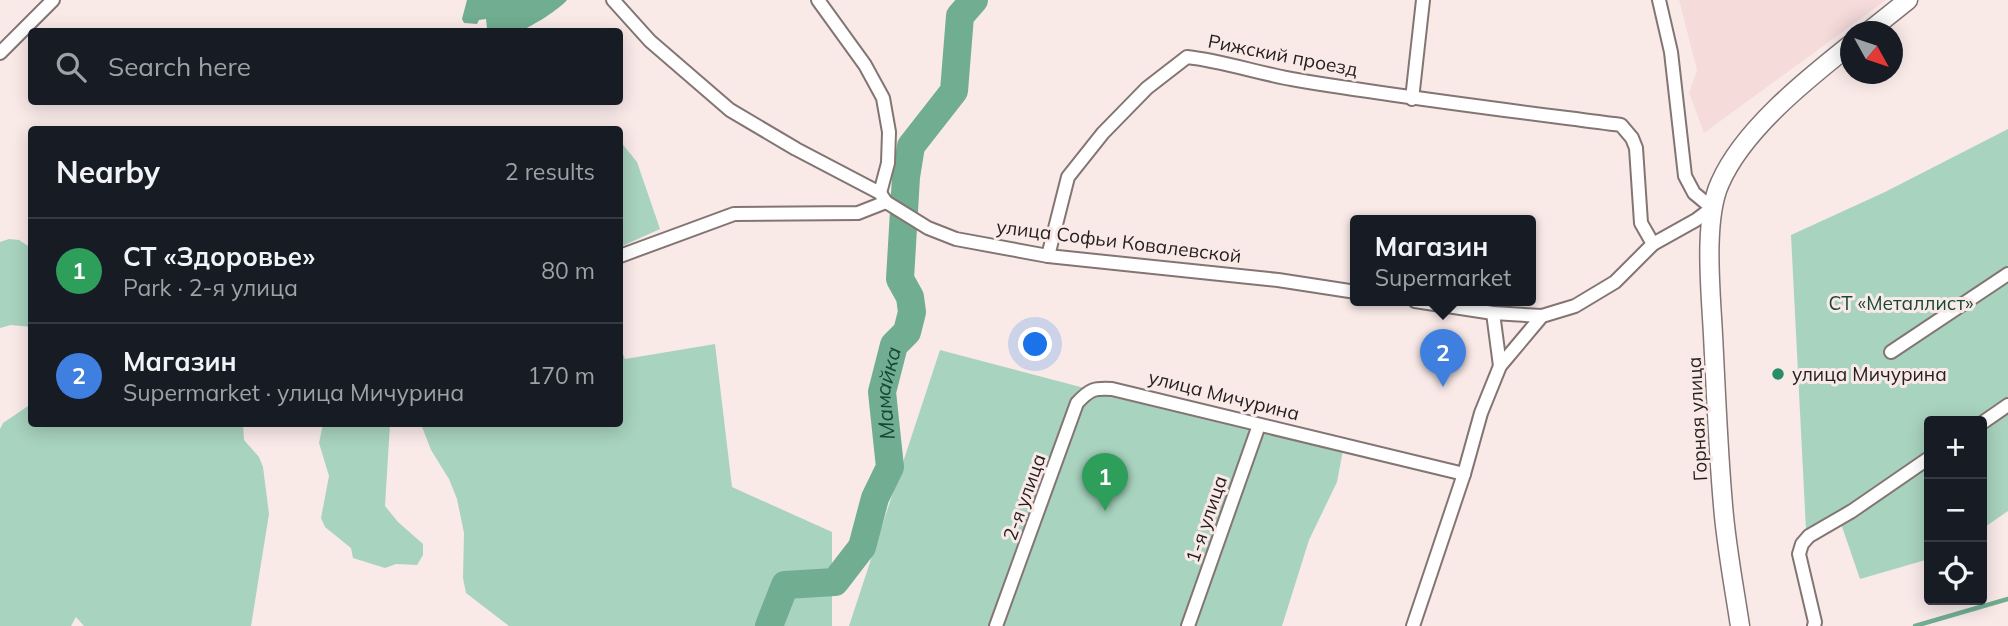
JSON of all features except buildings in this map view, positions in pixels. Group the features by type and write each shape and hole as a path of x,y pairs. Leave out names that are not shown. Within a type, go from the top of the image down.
{"street":[{"path":"0,53 53,0"},
{"name":"улица Софьи Ковалевской","path":"613,0 650,41 730,110 887,200 928,229 956,239 1048,256 1278,280 1350,291"},
{"path":"623,255 734,214 858,213 887,200 889,132 883,98 865,65 818,0"},
{"path":"1412,99 1423,0"},
{"path":"1659,0 1671,52 1685,176 1694,193 1712,208"},
{"path":"1882,21 1908,0"},
{"path":"1448,306 1493,313 1542,316 1575,306 1615,282 1653,244 1712,208 1715,194 1727,169 1757,129 1801,85 1840,53"},
{"name":"Рижский проезд","path":"1048,256 1068,177 1102,133 1147,88 1186,57 1288,79 1412,99 1621,125 1632,138 1636,148 1641,223 1653,244"},
{"name":"Горная улица","path":"1712,208 1710,266 1723,506 1740,626"},
{"path":"1891,352 2008,274"},
{"path":"1493,313 1500,366"},
{"path":"1413,626 1464,474 1481,414 1500,366 1542,316"},
{"name":"улица Мичурина","path":"1096,388 1112,389 1464,474"},
{"name":"2-я улица","path":"996,626 1077,403 1087,392 1096,388"},
{"path":"1987,419 2008,405"},
{"name":"1-я улица","path":"1188,626 1259,425"},
{"path":"1814,626 1799,554 1802,544 1809,536 1853,511 1924,461"}],"shaded area":[{"path":"467,0 567,0 552,13 527,28 487,28 486,19 479,20 477,24 464,23 462,19"},
{"path":"1679,0 1886,0 1857,21 1840,21 1840,34 1704,133 1689,93 1697,70"}],"green space":[{"name":"СТ «Металлист»","path":"2008,129 2008,511 1987,526 1987,416 1924,416 1924,560 1860,579 1837,512 1806,530 1791,235 1885,192"},
{"path":"623,145 637,162 660,229 623,246"},
{"path":"19,240 28,246 28,327 11,325 0,328 0,242"},
{"path":"715,344 732,487 832,532 832,626 509,626 466,593 463,578 464,533 457,499 422,427 623,427 623,354 625,359"},
{"path":"940,350 1107,394 1343,450 1337,482 1309,540 1282,626 849,626"},
{"path":"28,406 28,427 243,427 244,440 259,457 263,467 269,514 251,626 84,626 76,617 71,626 0,626 0,429 3,423"},
{"path":"322,427 390,427 385,506 398,522 423,544 423,555 417,565 396,564 385,568 353,558 351,548 325,527 321,518 329,476 319,443"}],"waterway":[{"name":"Мамайка","path":"769,626 785,585 835,582 862,547 875,498 890,467 882,392 894,345 907,332 912,312 910,297 900,279 906,177 911,146 954,91 960,16 974,0"},
{"path":"1915,626 2008,599"}],"place":[{"name":"улица Мичурина","path":"1778,374"},
{"name":"Магазин","path":"1443,387"},
{"name":"СТ «Здоровье»","path":"1105,511"}]}
